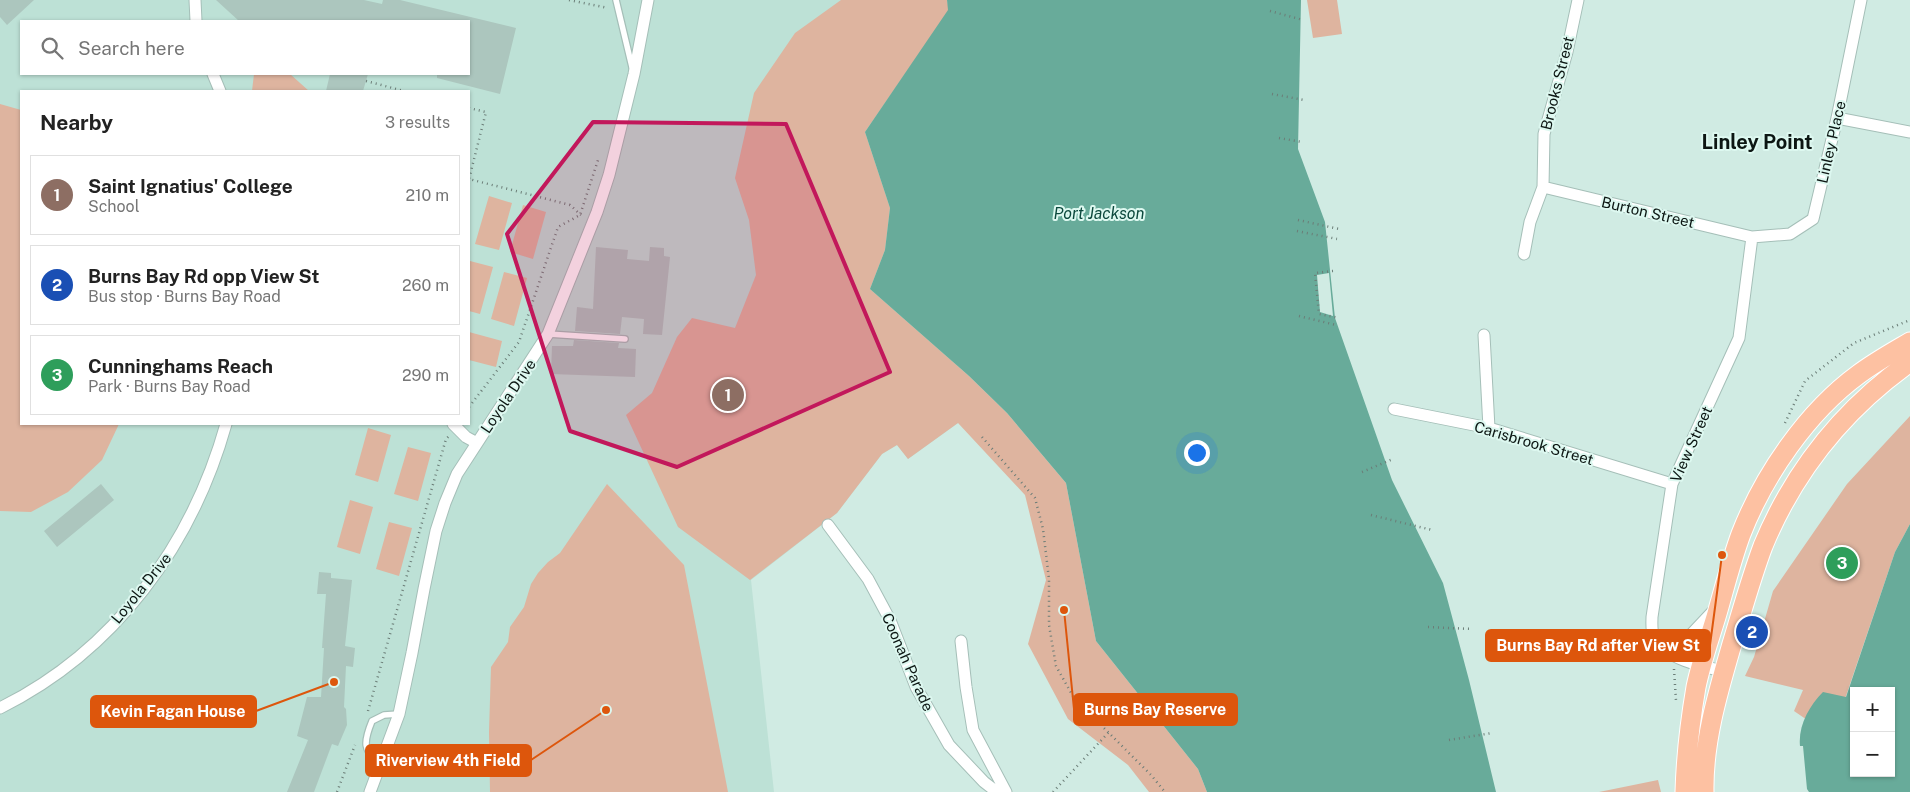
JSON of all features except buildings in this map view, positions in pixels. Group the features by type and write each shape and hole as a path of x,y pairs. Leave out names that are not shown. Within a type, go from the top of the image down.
{"main road":[{"path":"1685,792 1686,759 1701,666 1741,534 1757,500 1789,447 1806,424 1832,397 1858,375 1910,342"},
{"path":"1704,792 1705,765 1711,724 1724,671 1756,567 1772,526 1790,491 1808,463 1836,427 1866,396 1910,362"}],"street":[{"path":"195,0 196,20"},
{"name":"Loyola Drive","path":"370,792 399,714 436,531 445,503 457,474 548,334 593,222 609,175 634,74 648,0"},
{"name":"Brooks Street","path":"1524,254 1530,222 1544,187 1544,134 1578,0"},
{"name":"Linley Place","path":"1752,237 1790,234 1813,219 1837,118 1861,0"},
{"path":"213,75 220,90"},
{"path":"1837,118 1910,132"},
{"name":"Burton Street","path":"1544,187 1752,237"},
{"name":"View Street","path":"1656,640 1653,636 1652,617 1672,484 1739,338 1752,237"},
{"path":"1484,335 1489,428"},
{"name":"Carisbrook Street","path":"1394,409 1489,428 1672,484"},
{"name":"Loyola Drive","path":"0,708 34,688 84,652 112,625 148,585 180,538 192,514 216,458 226,425"},
{"path":"455,426 466,437 477,443"},
{"name":"Coonah Parade","path":"828,525 868,579 890,620 916,688 949,745 984,782 997,792"},
{"path":"1656,640 1670,644 1684,642 1720,604"},
{"path":"1656,640 1660,646 1687,662 1724,671"},
{"path":"961,641 973,730 1006,792"}],"lane":[{"path":"616,0 634,74"},
{"path":"548,334 625,339"},
{"path":"380,767 368,754 365,738 372,721 384,715 399,714"}],"path":[{"path":"571,0 619,11"},
{"path":"608,9 611,0"},
{"path":"1270,11 1303,20"},
{"path":"366,81 400,90"},
{"path":"1272,94 1304,100"},
{"path":"470,108 486,112 470,175"},
{"path":"1279,138 1302,142"},
{"path":"470,406 519,342 558,228 580,215 602,148"},
{"path":"470,179 570,205 580,215 593,222"},
{"path":"1298,220 1339,229"},
{"path":"1297,231 1338,239"},
{"path":"1334,271 1315,273 1319,314 1339,318"},
{"path":"1299,316 1336,325"},
{"path":"365,718 446,439 455,426"},
{"path":"982,437 1035,498 1043,528 1049,579 1049,625 1056,666 1074,698 1151,775 1165,792"},
{"path":"1362,472 1393,459"},
{"path":"1371,515 1432,530"},
{"path":"1428,628 1472,628"},
{"path":"1053,792 1109,732"},
{"path":"1449,740 1492,734"},
{"path":"337,792 355,744"}],"highlighted area":[{"path":"593,122 786,124 890,372 677,467 570,431 507,234"}],"shaded area":[{"path":"0,0 947,0 958,423 908,459 897,445 882,454 837,513 751,580 774,792 0,792"},
{"path":"841,0 947,0 949,10 865,132 890,208 885,250 870,289 969,376 1007,413 1066,483 1096,641 1198,769 1207,792 1149,792 1128,765 1068,719 1028,644 1046,580 1025,495 958,423 908,459 897,445 882,454 837,513 750,580 678,527 626,415 652,393 677,337 692,318 735,328 756,275 749,220 735,178 754,93 795,33"},
{"path":"1307,0 1337,0 1342,34 1313,38"},
{"path":"254,75 291,75 308,90 252,90"},
{"path":"0,104 20,110 20,425 119,425 102,460 68,492 31,512 0,511"},
{"path":"489,196 512,203 499,250 475,244"},
{"path":"523,205 546,212 533,259 510,252"},
{"path":"470,261 493,267 480,314 470,311"},
{"path":"504,272 527,278 514,326 491,319"},
{"path":"470,332 502,341 496,367 470,360"},
{"path":"1910,416 1910,524 1895,552 1832,737 1794,711 1803,690 1745,676 1754,657 1773,591 1847,484"},
{"path":"368,428 391,435 378,482 355,475"},
{"path":"408,447 431,453 418,501 394,494"},
{"path":"607,484 684,565 728,792 490,792 491,667 508,642 510,627 524,607 531,584 548,562 560,553"},
{"path":"350,500 373,507 360,554 337,547"},
{"path":"389,522 412,528 399,576 376,569"},
{"path":"1658,780 1661,792 1599,792"}],"water":[{"name":"Port Jackson","path":"947,0 1301,0 1298,149 1325,222 1335,318 1392,480 1443,583 1496,792 1207,792 1198,769 1096,641 1066,483 1007,413 969,376 870,289 885,250 890,208 865,132 948,10"},
{"path":"1910,524 1910,792 1809,792 1807,789 1803,746 1800,746 1803,724 1809,710 1823,692 1846,697 1895,552"}],"pier":[{"path":"1329,273 1333,316 1320,312 1317,275"}],"place":[{"name":"Saint Ignatius' College","path":"728,395"},
{"name":"Burns Bay Rd after View St","path":"1722,555"},
{"name":"Cunninghams Reach","path":"1842,563"},
{"name":"Burns Bay Reserve","path":"1064,610"},
{"name":"Burns Bay Rd opp View St","path":"1752,632"},
{"name":"Kevin Fagan House","path":"334,682"},
{"name":"Riverview 4th Field","path":"606,710"}],"district":[{"name":"Linley Point","path":"1757,142"}]}
